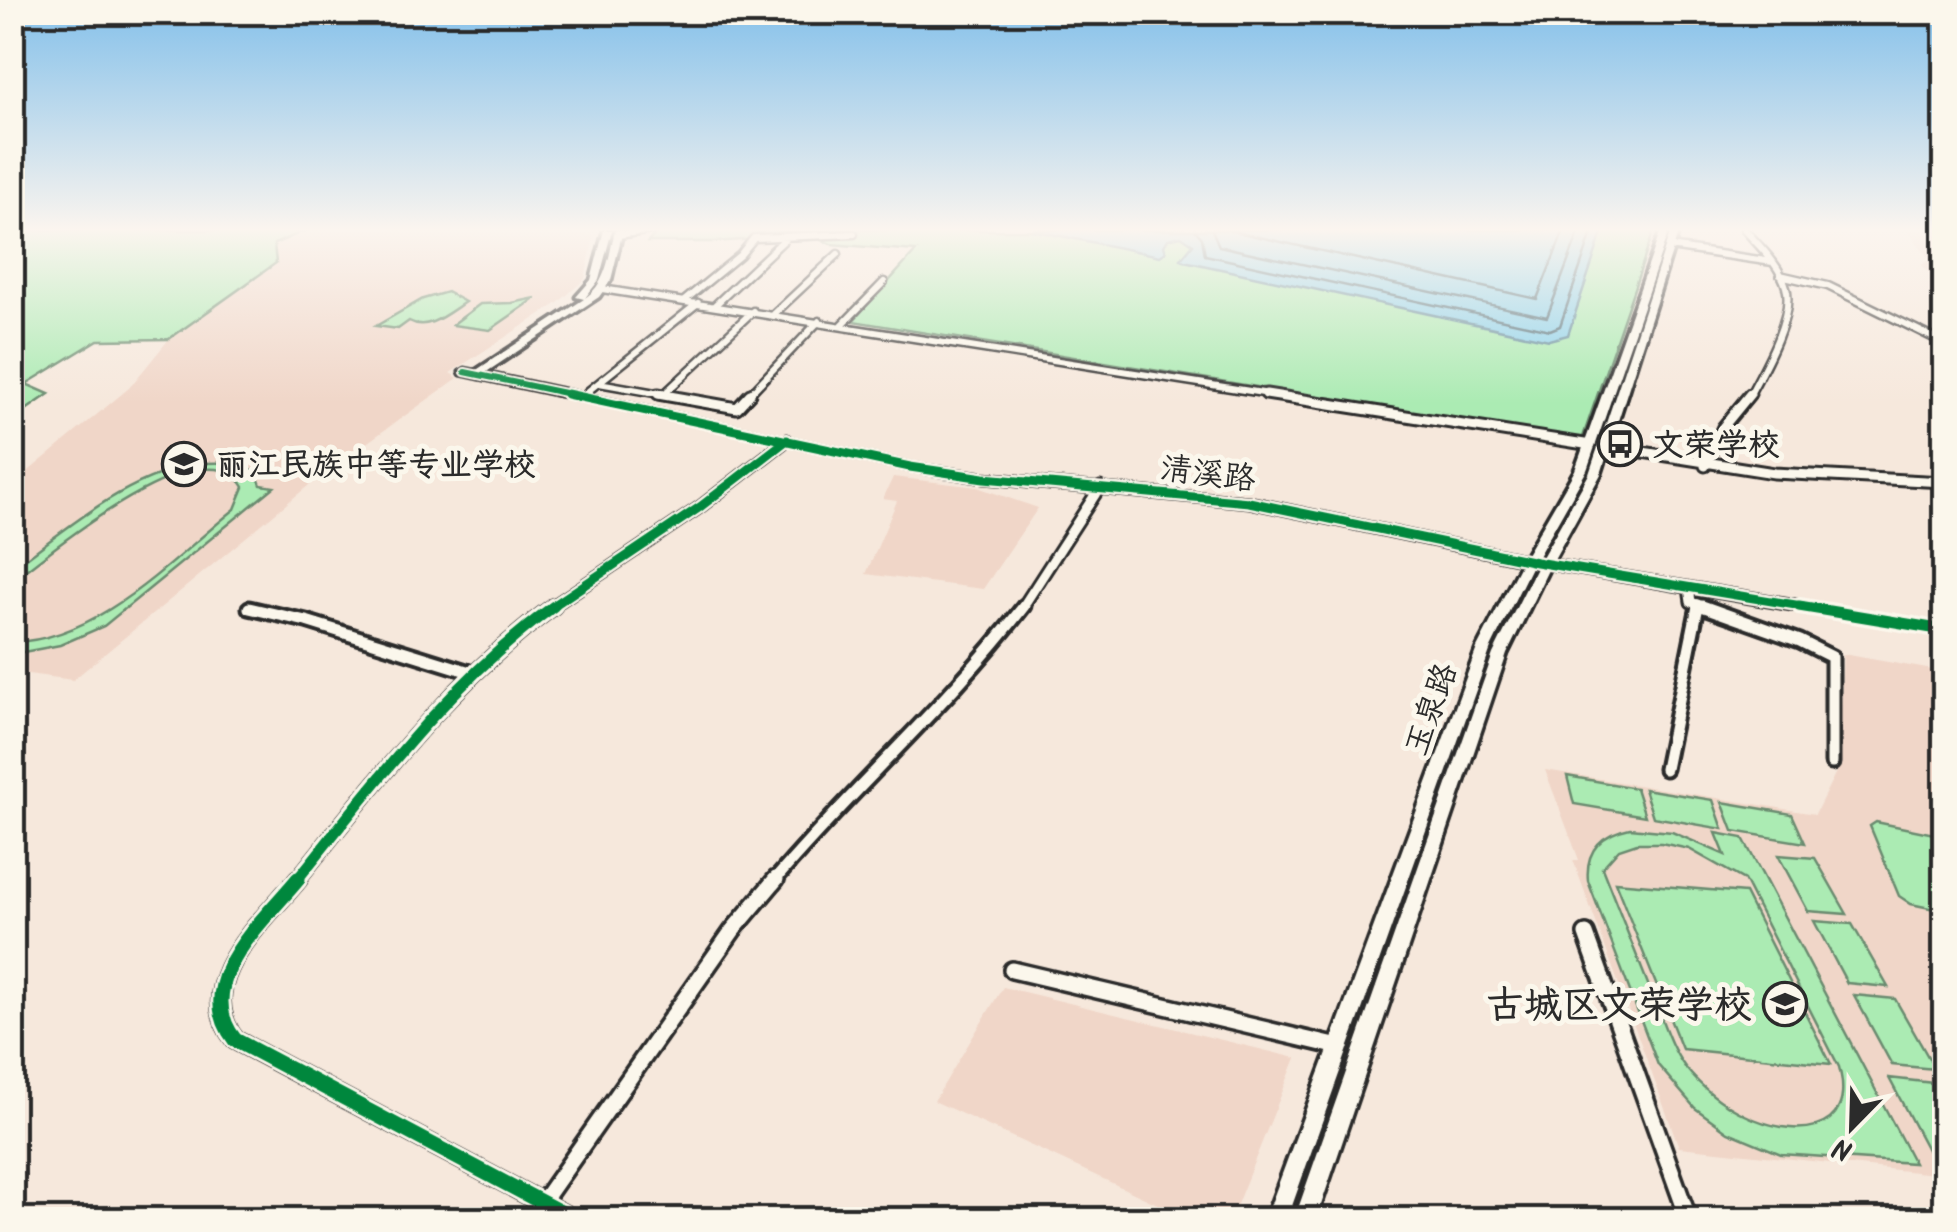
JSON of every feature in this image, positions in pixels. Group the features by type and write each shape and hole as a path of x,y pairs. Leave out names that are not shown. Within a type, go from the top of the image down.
{"street":[{"path":"474,371 591,287"},
{"path":"684,301 700,287"},
{"path":"715,305 734,287"},
{"path":"774,314 802,287"},
{"path":"842,325 879,287"},
{"name":"玉泉路","path":"1306,1220 1500,654 1538,559 1591,446 1645,287"},
{"name":"玉泉路","path":"1276,1220 1479,661 1538,559 1585,496 1606,446 1657,287"},
{"path":"1705,466 1724,427 1748,399 1773,353 1787,287"},
{"path":"1831,287 1944,342"},
{"path":"474,371 584,305 602,289 1591,446"},
{"path":"588,392 698,303"},
{"path":"664,394 753,311"},
{"path":"600,382 737,408 820,322"},
{"name":"清溪路","path":"474,371 928,463 1250,496 1538,559 1944,622"},
{"name":"清溪路","path":"474,371 938,472 1275,506 1689,588 1944,630"},
{"path":"575,1220 234,1040 218,1010 224,974 470,672 534,619 745,474 786,440"},
{"path":"1606,446 1747,473 1894,483 1944,482"},
{"path":"530,1220 733,930 822,825 997,642 1039,587 1100,487"},
{"path":"1689,588 1690,602 1800,641 1832,657 1832,764"},
{"path":"1665,769 1698,604"},
{"path":"249,608 306,621 470,672"},
{"path":"1586,934 1689,1220"},
{"path":"1012,970 1339,1046"}],"shaded area":[{"name":"丽江民族中等专业学校","path":"242,287 575,287 450,373 458,378 320,476 73,680 13,672 13,484 129,388 169,339"},
{"path":"893,477 977,487 1038,508 983,589 866,574 897,501 883,499"},
{"name":"古城区文荣学校","path":"1843,654 1944,672 1944,1175 1679,1147 1573,860 1579,860 1545,770 1815,814 1839,766"},
{"path":"1003,987 1296,1058 1231,1219 1190,1219 934,1101"}],"green space":[{"path":"13,287 242,287 169,339 98,340 26,384 49,394 13,419"},
{"path":"883,287 1634,287 1582,440 853,321"},
{"path":"447,292 465,302 436,321 409,321 398,329 376,326 423,299"},
{"path":"536,298 490,330 452,325 480,304"},
{"path":"205,463 246,467 261,485 274,487 104,626 60,645 13,654 13,642 45,638 75,628 132,594 235,509 244,487 225,471 197,470 164,480 92,521 13,580 13,568 126,489 177,469"},
{"path":"1567,776 1636,788 1645,816 1574,804"},
{"path":"1644,789 1713,800 1723,829 1653,817"},
{"path":"1722,802 1792,814 1805,843 1733,831"},
{"path":"1876,822 1944,836 1944,911 1911,904 1899,896 1870,826"},
{"path":"1630,828 1672,832 1725,855 1716,833 1743,838 1914,1163 1781,1154 1728,1132 1695,1108 1658,1065 1588,881 1589,860 1597,845 1611,834","holes":["1637,843 1689,849 1744,880 1839,1067 1842,1090 1839,1107 1830,1119 1800,1128 1763,1122 1736,1111 1712,1094 1680,1059 1602,868 1619,849"]},
{"path":"1778,855 1815,858 1847,914 1808,911"},
{"path":"1615,882 1745,893 1831,1064 1682,1049"},
{"path":"1814,921 1852,924 1888,987 1847,983"},
{"path":"1854,995 1895,999 1935,1069 1892,1065"},
{"path":"1889,1078 1933,1083 1944,1104 1944,1159 1931,1157"}],"water":[{"path":"1306,287 1584,287 1568,335 1549,340"}],"cycle path":[{"path":"465,372 910,467 984,478 1249,502 1536,562 1944,630"},
{"path":"575,1220 235,1040 221,1019 219,996 238,953 439,705 478,666 564,598 700,507 787,440"}],"place":[{"name":"文荣学校","path":"1620,444"},
{"name":"丽江民族中等专业学校","path":"184,464"},
{"name":"古城区文荣学校","path":"1785,1004"}]}
